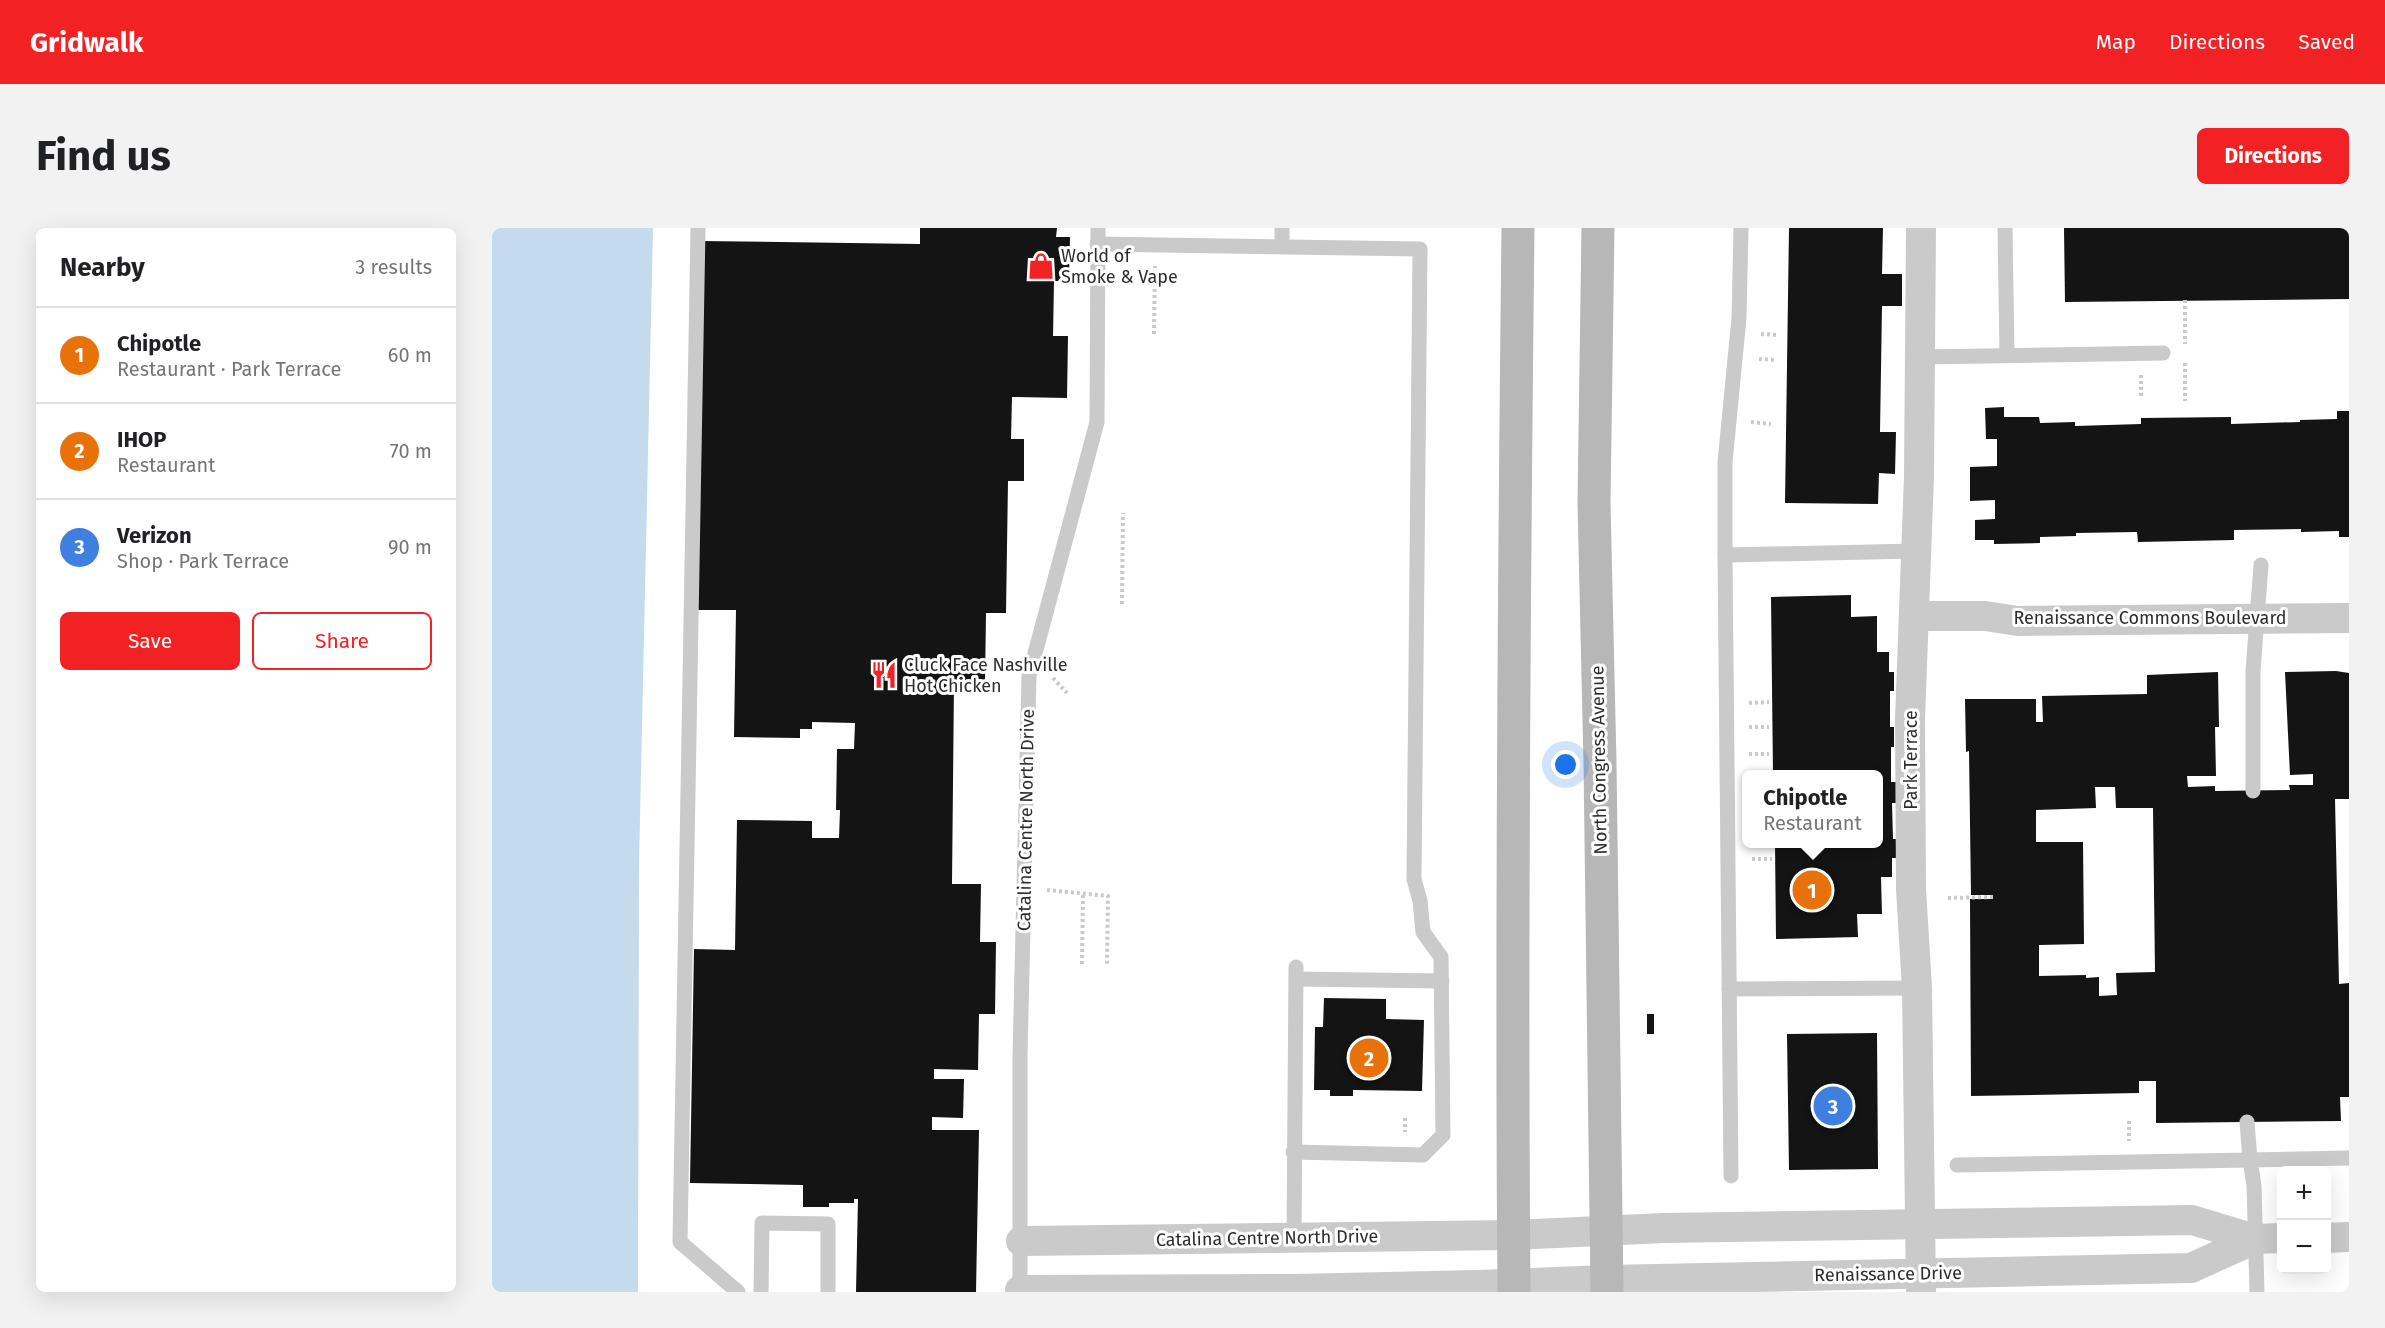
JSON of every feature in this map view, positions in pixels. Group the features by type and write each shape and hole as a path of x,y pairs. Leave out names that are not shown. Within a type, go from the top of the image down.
{"main road":[{"path":"1514,1288 1512,760 1518,228"},
{"name":"North Congress Avenue","path":"1598,228 1594,503 1607,1286"}],"street":[{"name":"Park Terrace","path":"1921,228 1917,551 1910,731 1911,889 1917,988 1918,1182 1922,1224 1922,1282"},
{"name":"Renaissance Commons Boulevard","path":"1915,616 1985,616 2018,621 2349,618"},
{"path":"1513,1235 1606,1230 2192,1220 2268,1239"},
{"name":"Catalina Centre North Drive","path":"1021,1242 1513,1235"},
{"path":"2331,1238 2349,1237"},
{"path":"1294,1238 1294,1291"},
{"name":"Renaissance Drive","path":"1514,1288 1922,1282 2191,1268 2268,1239"},
{"name":"Catalina Centre North Drive","path":"1020,1291 1514,1288"}],"lane":[{"path":"698,228 680,1242 738,1292"},
{"name":"Catalina Centre North Drive","path":"1020,1291 1020,1055 1029,676 1097,422 1098,228"},
{"path":"1282,228 1282,246"},
{"path":"1731,1176 1725,462 1739,318 1741,228"},
{"path":"2005,228 2007,355"},
{"path":"1097,244 1420,249 1414,879 1424,932 1441,957 1443,1135 1423,1155 1293,1152"},
{"path":"1921,357 2163,353"},
{"path":"1725,555 1917,551"},
{"path":"2253,791 2253,671 2261,565"},
{"path":"1294,1238 1296,973 1442,981"},
{"path":"1729,989 1917,988"},
{"path":"2247,1122 2254,1185 2268,1239 2257,1292"},
{"path":"1958,1165 2349,1158"},
{"path":"760,1292 762,1223 828,1224 828,1292"}],"path":[{"path":"1154,334 1155,263"},
{"path":"1753,334 1778,336"},
{"path":"1752,358 1776,360"},
{"path":"2141,371 2141,396"},
{"path":"1747,422 1771,424"},
{"path":"1122,604 1123,513"},
{"path":"1052,677 1067,693"},
{"path":"1742,703 1769,702"},
{"path":"1743,727 1769,727"},
{"path":"1744,754 1769,754"},
{"path":"1745,859 1772,859"},
{"path":"1047,891 1108,896 1107,965"},
{"path":"1082,964 1083,895"},
{"path":"1948,898 1993,897"},
{"path":"1405,1118 1405,1132"},
{"path":"2129,1121 2129,1145"}],"water":[{"path":"492,228 653,228 639,863 638,1292 492,1292"}],"building":[{"path":"920,228 1057,228 1056,237 1070,237 1069,281 1054,281 1053,336 1068,336 1067,398 1012,397 1011,439 1024,439 1024,481 1008,481 1006,613 986,613 985,682 954,682 952,884 981,884 980,942 996,942 995,1014 979,1014 978,1070 934,1069 934,1079 964,1079 963,1118 932,1117 932,1130 979,1130 976,1292 856,1292 858,1199 854,1199 854,1203 829,1203 829,1207 803,1207 803,1185 690,1183 694,949 735,950 737,820 812,821 812,838 839,838 840,810 836,810 837,749 854,749 855,723 812,722 812,729 800,729 800,738 734,737 736,610 694,610 700,241 920,244"},
{"path":"1789,228 1883,228 1882,274 1902,274 1902,306 1882,306 1880,432 1896,432 1895,474 1879,473 1878,504 1785,503"},
{"path":"2064,228 2349,228 2349,299 2065,302"},
{"path":"2004,407 2004,417 2039,417 2040,423 2075,422 2075,426 2141,424 2141,418 2231,417 2231,424 2300,422 2300,420 2337,419 2337,411 2349,411 2349,537 2339,537 2339,531 2301,532 2301,529 2234,530 2234,540 2138,542 2137,532 2076,533 2076,536 2040,537 2040,543 1994,544 1994,540 1975,540 1975,520 1995,519 1995,500 1970,501 1970,467 1997,466 1997,439 1986,439 1985,408"},
{"path":"1851,595 1851,617 1877,616 1877,652 1889,652 1889,672 1894,672 1894,691 1890,691 1890,727 1894,727 1894,747 1891,747 1891,782 1896,782 1896,803 1892,803 1893,839 1898,839 1898,858 1892,858 1892,877 1881,877 1882,914 1857,914 1858,937 1776,939 1775,848 1883,848 1883,770 1773,770 1771,597"},
{"path":"2218,672 2219,727 2215,727 2216,776 2187,776 2188,787 2215,786 2215,791 2290,790 2289,785 2313,785 2313,774 2290,775 2285,672 2349,673 2349,799 2335,799 2339,984 2349,983 2349,1097 2340,1097 2341,1121 2156,1123 2156,1081 2139,1081 2139,1093 1971,1096 1970,899 1993,899 1993,897 1992,895 1971,895 1969,751 1966,752 1965,699 2036,699 2036,722 2043,722 2042,696 2147,694 2147,675","holes":["2095,787 2115,787 2116,808 2153,808 2155,972 2116,973 2117,995 2099,996 2099,977 2039,976 2039,945 2084,944 2083,842 2036,842 2036,810 2096,808"]},
{"path":"1324,998 1386,999 1386,1019 1424,1020 1422,1091 1353,1090 1353,1096 1330,1096 1330,1090 1314,1090 1315,1027 1323,1027"},
{"path":"1647,1014 1654,1014 1654,1034 1647,1034"},
{"path":"1877,1033 1878,1169 1789,1170 1787,1034"}],"place":[{"name":"World of Smoke & Vape","path":"1041,266"},
{"name":"Cluck Face Nashville Hot Chicken","path":"884,675"},
{"name":"Chipotle","path":"1812,890"},
{"name":"IHOP","path":"1369,1058"},
{"name":"Verizon","path":"1833,1106"}]}
